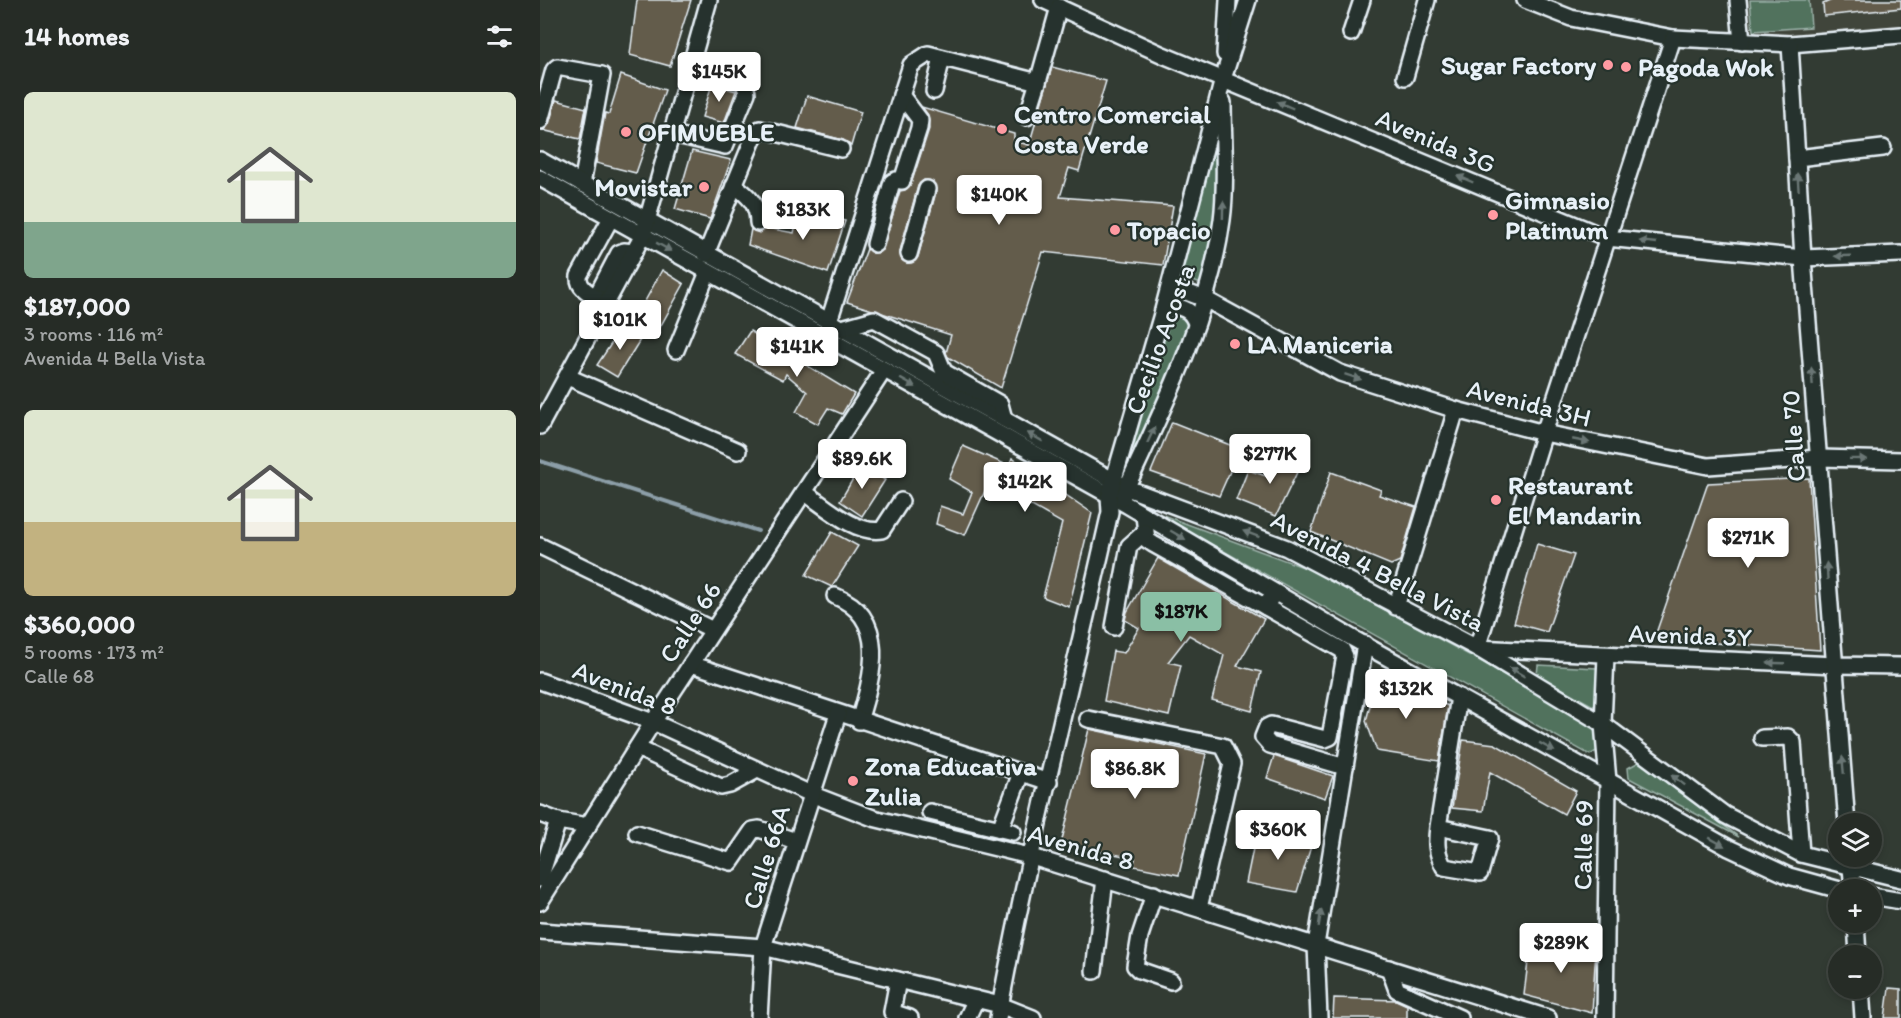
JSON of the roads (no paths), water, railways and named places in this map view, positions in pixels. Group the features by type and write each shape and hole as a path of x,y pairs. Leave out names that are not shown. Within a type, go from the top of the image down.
{"street":[{"path":"540,426 568,377 601,300 634,252 645,228 709,0"},
{"name":"Avenida 3G","path":"1043,0 1163,55 1607,238 1803,258 1901,254"},
{"path":"1223,79 1228,0"},
{"name":"Cecilio Acosta","path":"1116,496 1223,79 1248,0"},
{"path":"1351,33 1362,0"},
{"path":"1405,77 1427,0"},
{"path":"1525,0 1570,18 1673,38 1790,44 1901,35"},
{"path":"1738,0 1742,42"},
{"path":"1027,117 1059,7"},
{"path":"1478,648 1544,433 1673,38"},
{"name":"Calle 70","path":"1790,44 1803,258 1846,813"},
{"path":"1004,419 1000,404 945,372 936,353 874,319 835,324 911,65 928,54 1038,82"},
{"path":"934,91 942,58"},
{"path":"672,134 725,146 747,93 744,82 691,64"},
{"path":"540,121 554,70 557,67 602,75 582,184"},
{"name":"Cecilio Acosta","path":"1116,496 1176,380 1205,299 1223,219 1223,79"},
{"path":"875,244 892,182 902,181 919,128 920,120 901,95"},
{"path":"706,254 754,136 760,129 841,149"},
{"path":"1797,158 1883,148"},
{"name":"Avenida 4 Bella Vista","path":"540,160 582,184 708,272 1116,496 1287,548 1478,648 1603,724 1725,815 1801,854 1828,858"},
{"name":"Avenida 4 Bella Vista","path":"540,177 611,218 645,228 706,254 1004,419 1144,516 1459,698 1729,848 1790,876 1828,887"},
{"path":"734,185 752,199 758,212 758,223"},
{"path":"909,254 927,189"},
{"path":"601,300 582,288 578,282 579,276 611,218"},
{"path":"676,350 708,272"},
{"name":"Avenida 3H","path":"1170,286 1205,299 1340,373 1456,411 1544,433 1708,466 1819,458 1901,460"},
{"path":"1162,314 1175,306 1186,308 1196,323"},
{"name":"Calle 66","path":"540,902 653,722 884,370"},
{"path":"568,377 738,451"},
{"path":"1396,607 1456,411"},
{"path":"804,492 862,529 874,531 882,530 901,501"},
{"path":"999,1012 1029,856 1049,782 1116,496"},
{"path":"1144,516 1147,540 1342,650 1345,656 1330,737 1271,725 1265,730 1264,740 1270,745 1345,767"},
{"path":"1114,627 1129,546 1145,532"},
{"path":"540,546 713,630"},
{"path":"1266,607 1274,592"},
{"path":"835,596 856,606 871,628 868,690 859,721"},
{"path":"1319,1018 1316,945 1365,644"},
{"name":"Avenida 3Y","path":"1478,648 1606,656 1901,666"},
{"name":"Calle 69","path":"1605,1018 1608,781 1603,724 1606,656"},
{"path":"692,664 1049,782"},
{"name":"Avenida 8","path":"540,681 653,722 811,794 873,818 1029,856 1389,968 1501,1011 1548,1018"},
{"path":"1438,827 1459,698"},
{"name":"Calle 66A","path":"759,1018 764,947 838,714"},
{"path":"1088,719 1223,746 1229,754 1232,764 1199,908"},
{"path":"1762,738 1788,737 1793,742 1801,854"},
{"path":"637,748 721,787 730,785 757,770"},
{"path":"930,812 1006,830 1021,773"},
{"path":"540,813 558,820 588,826"},
{"path":"540,879 558,820"},
{"path":"962,839 967,821"},
{"path":"637,833 731,862 753,830 759,829 796,841"},
{"name":"Avenida 4 Bella Vista","path":"1865,867 1901,879"},
{"path":"1094,970 1105,879"},
{"path":"1154,894 1140,936 1135,966 1139,970 1170,981"},
{"path":"1882,898 1901,901"},
{"path":"540,931 764,947 976,999 999,1012 1033,1018"},
{"path":"1389,968 1397,990 1460,1018"},
{"path":"898,980 889,1013 910,1018"},
{"path":"967,1018 976,999"},
{"path":"1862,999 1863,1018"}],"waterway":[{"path":"540,461 758,531"}],"place":[{"name":"Sugar Factory","path":"1608,65"},
{"name":"Pagoda Wok","path":"1626,67"},
{"name":"Centro Comercial Costa Verde","path":"1002,129"},
{"name":"OFIMUEBLE","path":"626,132"},
{"name":"Movistar","path":"704,187"},
{"name":"Gimnasio Platinum","path":"1493,215"},
{"name":"Topacio","path":"1115,230"},
{"name":"LA Maniceria","path":"1235,344"},
{"name":"Restaurant El Mandarin","path":"1496,500"},
{"name":"Zona Educativa Zulia","path":"853,781"}]}
